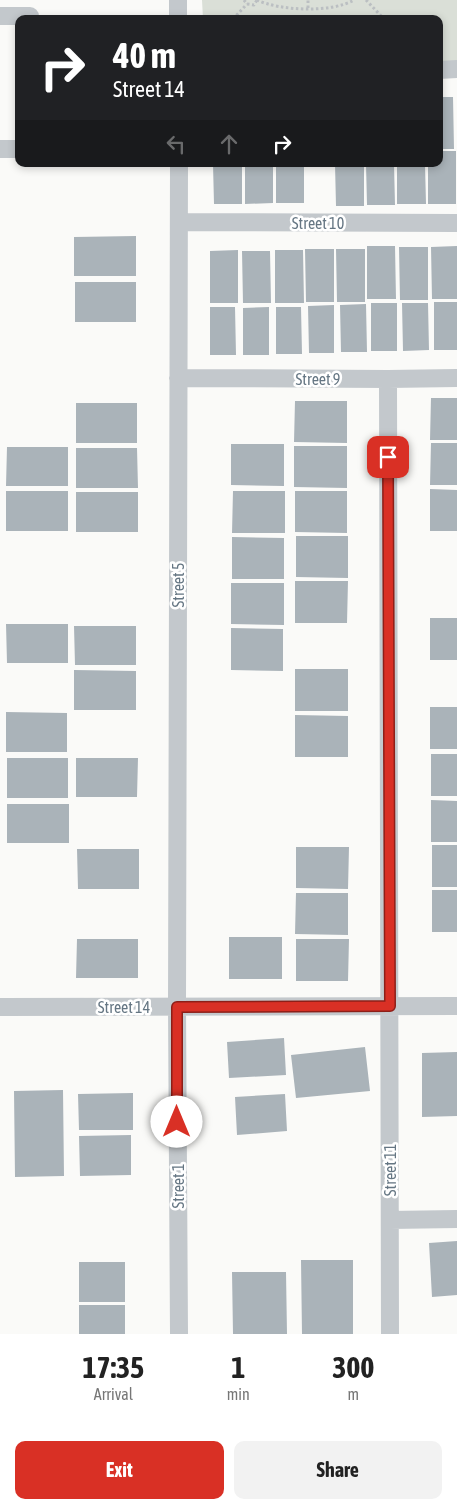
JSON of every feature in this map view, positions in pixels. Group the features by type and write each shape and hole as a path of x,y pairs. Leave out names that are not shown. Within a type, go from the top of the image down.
{"street":[{"path":"178,0 178,15"},
{"path":"0,16 30,12"},
{"path":"443,70 457,70"},
{"path":"0,149 15,149"},
{"name":"Street 5","path":"177,1007 179,167"},
{"name":"Street 10","path":"179,222 457,223"},
{"name":"Street 9","path":"178,378 457,378"},
{"name":"Street 11","path":"388,379 390,1334"},
{"name":"Street 14","path":"0,1007 457,1006"},
{"name":"Street 1","path":"177,1007 179,1334"},
{"path":"390,1220 457,1219"}],"path":[{"path":"244,0 246,4"},
{"path":"246,4 254,5 257,0 275,7 308,8 340,6 354,0"},
{"path":"308,0 308,8"},
{"path":"366,0 380,15"},
{"path":"236,15 246,4"}],"shaded area":[{"path":"202,0 457,0 457,62 443,61 443,15 203,15"}],"building":[{"path":"443,97 453,97 454,149 443,149"},
{"path":"443,151 456,151 456,204 428,204 428,167 443,167"},
{"path":"213,167 242,167 242,204 214,204"},
{"path":"245,167 273,167 273,203 245,204"},
{"path":"276,167 304,167 304,203 276,203"},
{"path":"335,167 364,167 364,206 336,206"},
{"path":"366,167 394,167 395,205 367,205"},
{"path":"397,167 425,167 426,204 397,204"},
{"path":"136,236 136,276 74,276 74,237"},
{"path":"367,246 395,246 396,299 367,299"},
{"path":"457,246 457,299 432,299 431,247"},
{"path":"399,247 428,247 428,300 400,300"},
{"path":"305,249 334,249 334,302 306,302"},
{"path":"336,249 365,249 365,302 337,302"},
{"path":"238,250 238,303 210,303 210,251"},
{"path":"275,250 303,250 304,303 275,303"},
{"path":"242,251 270,251 271,303 243,303"},
{"path":"75,282 136,282 136,322 75,322"},
{"path":"434,302 457,302 457,350 434,350"},
{"path":"371,303 397,303 397,351 371,351"},
{"path":"402,303 428,303 429,350 403,351"},
{"path":"366,304 367,352 341,352 340,305"},
{"path":"334,305 334,353 309,353 308,306"},
{"path":"210,307 235,307 236,355 210,355"},
{"path":"269,307 269,355 243,355 243,308"},
{"path":"276,307 301,307 302,354 276,354"},
{"path":"431,398 457,398 457,440 430,440"},
{"path":"295,401 347,401 347,443 294,442"},
{"path":"76,403 137,403 137,443 76,443"},
{"path":"431,443 457,443 457,485 430,485"},
{"path":"231,444 284,444 284,486 231,485"},
{"path":"294,446 347,446 347,488 294,487"},
{"path":"7,447 68,447 68,486 6,486"},
{"path":"76,448 137,448 138,488 76,488"},
{"path":"430,489 457,490 457,531 430,531"},
{"path":"6,491 68,491 68,531 6,531"},
{"path":"233,491 285,491 285,533 232,533"},
{"path":"295,491 347,491 347,533 295,532"},
{"path":"76,492 138,492 138,532 76,532"},
{"path":"296,536 348,536 348,578 296,577"},
{"path":"232,537 284,538 284,579 232,579"},
{"path":"295,581 348,581 347,623 295,623"},
{"path":"231,583 284,583 284,625 231,624"},
{"path":"430,618 457,618 457,660 430,660"},
{"path":"6,624 68,624 68,663 7,663"},
{"path":"74,626 136,626 136,665 75,665"},
{"path":"231,628 283,629 283,671 231,670"},
{"path":"295,669 348,669 348,711 295,711"},
{"path":"74,670 136,671 136,710 74,710"},
{"path":"430,707 457,707 457,749 430,749"},
{"path":"6,712 67,713 67,752 6,752"},
{"path":"295,715 348,716 348,757 295,757"},
{"path":"431,754 457,754 457,796 431,796"},
{"path":"7,758 68,758 68,798 7,798"},
{"path":"76,758 138,758 137,797 76,797"},
{"path":"431,800 457,801 457,842 431,842"},
{"path":"7,804 69,804 69,843 7,843"},
{"path":"432,845 457,845 457,887 432,887"},
{"path":"296,847 349,847 348,889 296,888"},
{"path":"77,849 139,849 139,889 78,889"},
{"path":"432,890 457,890 457,932 432,932"},
{"path":"296,893 348,893 348,935 295,934"},
{"path":"229,937 282,937 282,979 229,979"},
{"path":"77,939 138,939 138,978 76,978"},
{"path":"296,939 349,939 348,981 296,981"},
{"path":"284,1038 286,1075 229,1078 227,1042"},
{"path":"365,1047 370,1091 296,1098 291,1055"},
{"path":"457,1052 457,1116 422,1117 422,1053"},
{"path":"63,1090 64,1176 15,1177 14,1091"},
{"path":"133,1093 133,1130 79,1130 78,1094"},
{"path":"285,1094 287,1131 237,1135 235,1097"},
{"path":"131,1135 131,1175 80,1176 79,1136"},
{"path":"457,1241 457,1295 432,1297 429,1243"},
{"path":"301,1260 353,1260 353,1334 302,1334"},
{"path":"79,1262 125,1262 125,1302 79,1302"},
{"path":"232,1272 286,1272 287,1334 233,1334"},
{"path":"79,1305 125,1305 125,1334 79,1334"}],"route":[{"path":"177,1122 177,1007 390,1006 388,457"}]}
